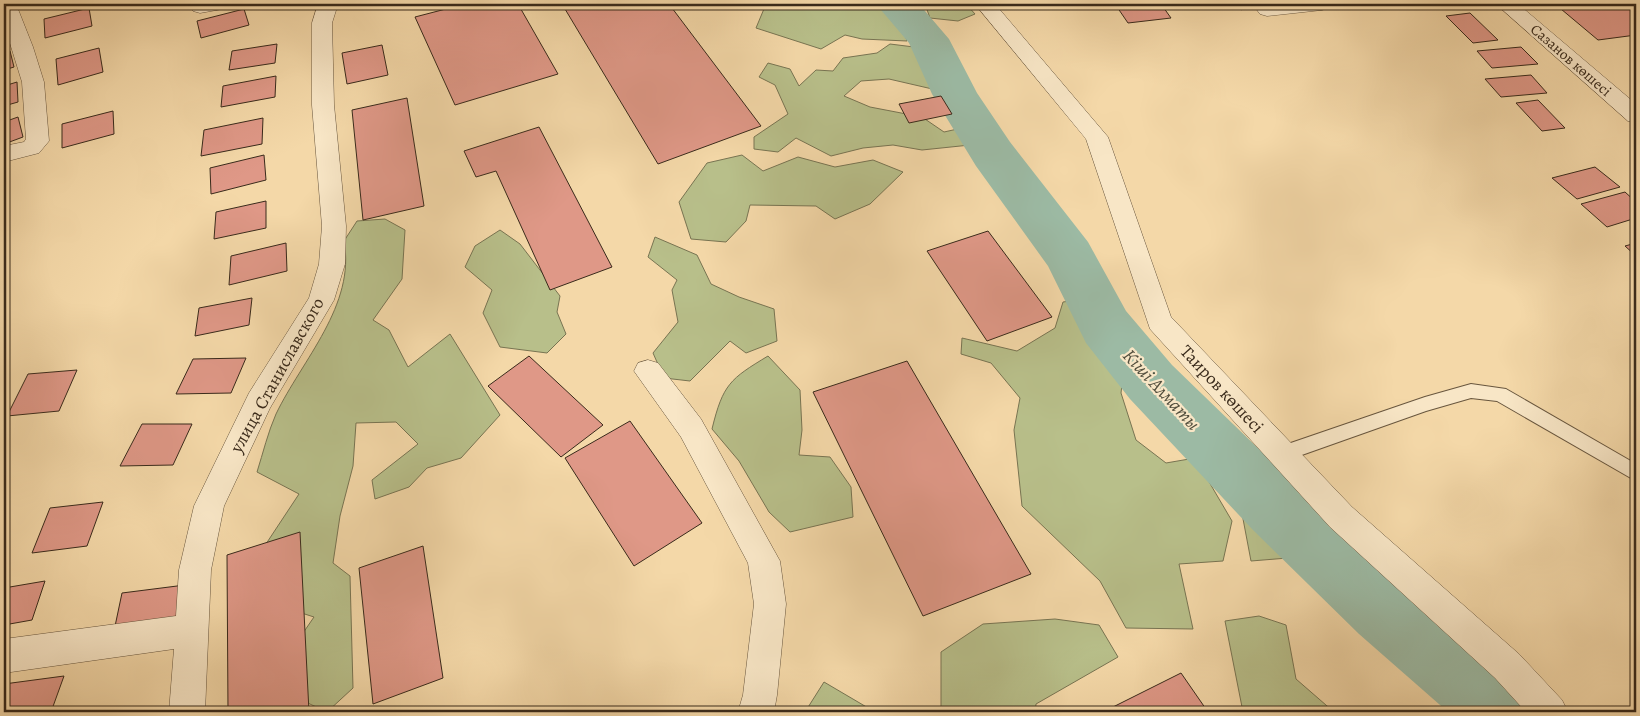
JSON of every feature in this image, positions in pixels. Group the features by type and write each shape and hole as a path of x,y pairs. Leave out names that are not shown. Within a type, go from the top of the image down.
{"street":[{"path":"4,154 32,148 38,140 32,82 23,47 6,4"},
{"path":"200,7 221,4"},
{"name":"улица Станиславского","path":"187,712 195,570 208,506 259,401 321,300 332,264 334,226 322,105 322,23 328,4"},
{"name":"Таиров көшесі","path":"986,4 1097,137 1159,322 1341,517 1507,666 1550,712"},
{"path":"1268,10 1322,4"},
{"name":"Сазанов көшесі","path":"1506,4 1636,116"},
{"path":"648,371 690,428 764,561 770,604 756,712"},
{"path":"4,656 191,630"}],"lane":[{"path":"1282,454 1471,391 1500,394 1636,473"}],"green space":[{"path":"766,4 874,4 901,22 907,41 862,39 845,35 821,49 756,28"},
{"path":"925,4 966,4 975,14 958,21 930,18"},
{"path":"890,44 914,47 933,72 941,91 889,79 861,81 844,96 870,107 922,117 944,132 962,128 970,145 922,150 893,145 863,148 831,156 796,138 778,152 754,149 754,137 788,114 775,85 759,77 768,63 790,69 799,86 816,70 833,71 843,58 877,53"},
{"path":"742,155 763,171 798,157 835,167 873,160 903,172 870,204 835,219 816,206 750,205 746,221 726,242 691,239 679,202 707,163"},
{"path":"385,219 405,230 402,279 373,320 389,330 408,367 450,334 500,415 461,458 427,468 409,487 375,499 372,480 418,444 396,422 356,423 353,466 340,516 333,563 350,576 353,688 327,712 295,697 290,652 314,617 289,609 258,556 299,494 257,472 276,414 335,310 346,265 344,241 357,221"},
{"path":"500,230 520,244 560,296 557,312 566,334 547,353 500,347 483,313 492,290 465,267 475,246"},
{"path":"655,237 697,255 711,284 739,297 774,309 777,341 746,353 730,341 690,381 664,378 653,353 678,322 672,290 677,280 648,257"},
{"path":"1077,300 1124,367 1121,393 1136,440 1166,463 1195,458 1232,521 1223,561 1179,564 1193,629 1126,628 1100,581 1022,506 1014,430 1020,398 991,363 961,354 962,338 1017,351 1055,328 1063,302"},
{"path":"768,356 800,390 802,430 799,455 830,457 851,487 853,517 790,532 769,512 739,461 712,429 720,402 730,384 736,377"},
{"path":"1180,402 1203,409 1241,438 1294,499 1330,528 1399,599 1426,608 1498,674 1508,699 1466,694 1392,645 1288,558 1251,561 1240,503 1203,451"},
{"path":"1259,616 1286,625 1296,679 1334,712 1243,712 1225,621"},
{"path":"1055,619 1099,625 1118,657 1036,704 1035,712 941,712 941,652 983,624"},
{"path":"824,682 875,712 805,712"}],"building":[{"path":"465,4 518,4 558,74 455,105 415,17"},
{"path":"562,4 669,4 761,126 658,164"},
{"path":"1115,4 1161,4 1171,18 1128,23"},
{"path":"1599,4 1636,4 1636,35 1598,40 1561,9"},
{"path":"89,8 92,26 45,38 44,19"},
{"path":"244,9 249,25 201,38 197,21"},
{"path":"1470,13 1498,40 1473,43 1446,16"},
{"path":"6,32 10,45 4,47 4,33"},
{"path":"277,44 275,63 229,70 232,51"},
{"path":"382,45 388,75 347,84 342,53"},
{"path":"1521,47 1538,64 1492,68 1477,51"},
{"path":"99,48 103,72 58,85 56,59"},
{"path":"10,51 14,67 4,70 4,52"},
{"path":"1531,75 1547,93 1501,97 1485,79"},
{"path":"276,76 275,97 221,107 223,86"},
{"path":"17,82 18,102 4,106 4,86"},
{"path":"941,96 952,114 909,123 899,104"},
{"path":"407,98 424,206 363,220 352,110"},
{"path":"1538,100 1565,128 1542,131 1516,103"},
{"path":"113,111 114,134 62,148 62,124"},
{"path":"18,117 23,137 4,144 4,122"},
{"path":"263,118 262,144 201,156 204,130"},
{"path":"539,127 612,267 550,290 496,171 476,177 464,151"},
{"path":"264,155 266,180 211,194 210,168"},
{"path":"1595,167 1620,187 1577,199 1552,178"},
{"path":"1625,192 1636,202 1636,218 1607,227 1581,204"},
{"path":"266,201 266,228 214,239 216,212"},
{"path":"988,231 1052,317 987,341 927,251"},
{"path":"286,243 287,271 229,285 231,256"},
{"path":"1636,243 1636,256 1625,246"},
{"path":"252,298 249,325 195,336 199,308"},
{"path":"529,356 603,425 561,457 488,386"},
{"path":"246,358 231,393 176,394 193,359"},
{"path":"907,361 1031,574 923,616 813,392"},
{"path":"77,370 59,411 7,416 28,374"},
{"path":"630,421 702,523 634,566 565,458"},
{"path":"142,424 192,424 173,465 120,466"},
{"path":"103,502 87,546 32,553 50,508"},
{"path":"300,532 309,712 228,712 227,555"},
{"path":"423,546 443,678 373,704 359,568"},
{"path":"45,581 32,620 4,625 4,588"},
{"path":"185,585 176,622 114,631 122,593"},
{"path":"1181,673 1208,712 1103,712"},
{"path":"64,676 51,712 4,712 4,684"}],"waterway":[{"name":"Кіші Алматы","path":"896,4 928,39 955,94 993,154 1069,256 1106,327 1151,382 1276,509 1383,610 1504,712"}]}
